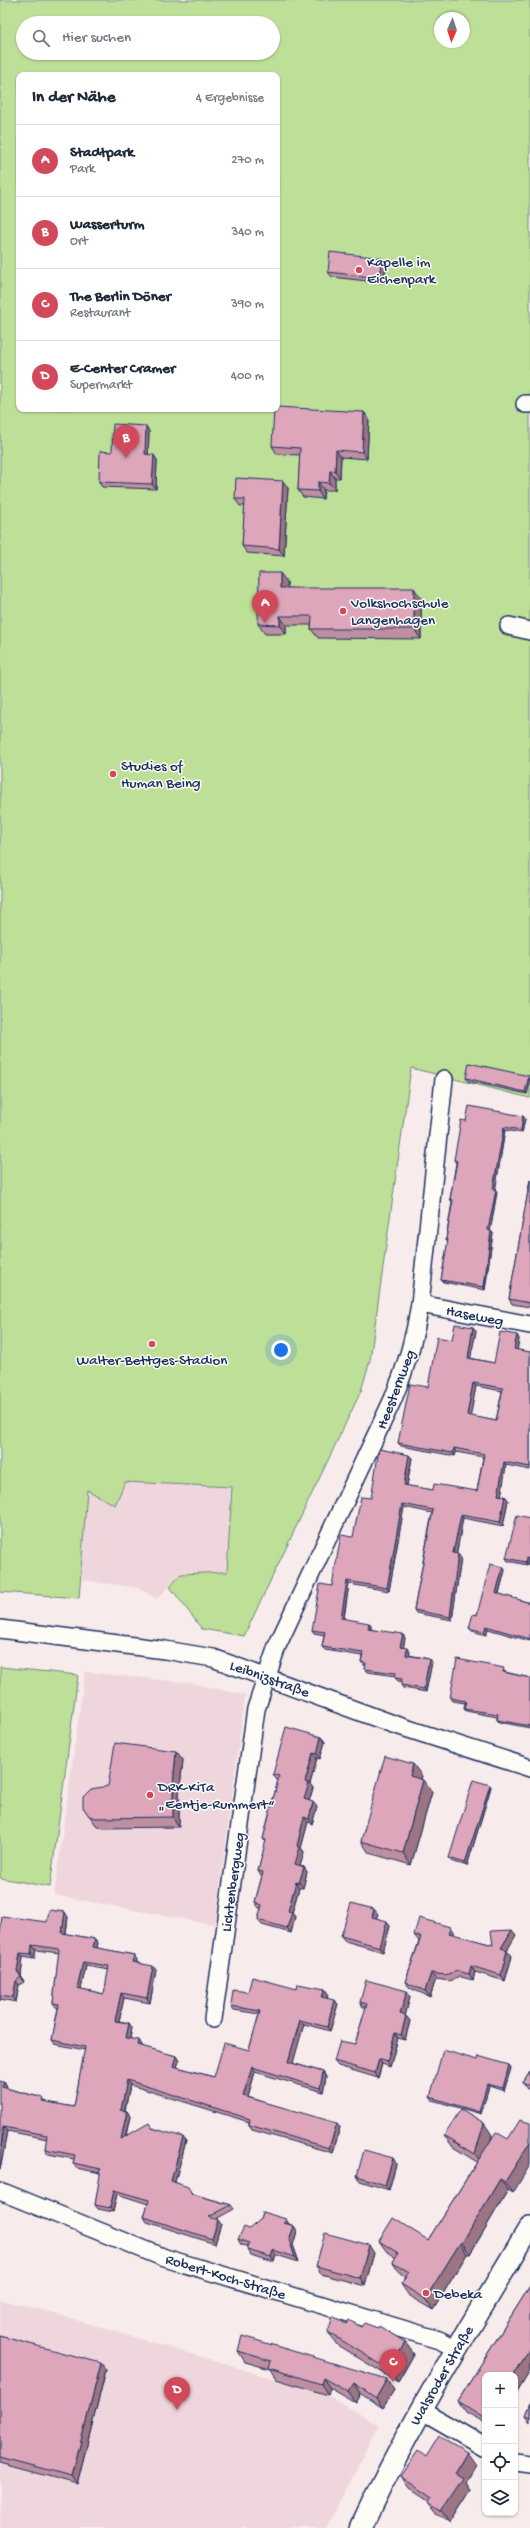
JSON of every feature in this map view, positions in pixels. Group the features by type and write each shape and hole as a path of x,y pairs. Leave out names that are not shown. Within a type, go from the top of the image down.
{"street":[{"path":"509,626 530,631"},
{"name":"Heesternweg","path":"266,1676 277,1646 397,1390 415,1334 420,1304 444,1079"},
{"name":"Haseweg","path":"420,1304 530,1325"},
{"name":"Leibnizstraße","path":"0,1629 213,1658 266,1676 393,1724 530,1768"},
{"name":"Lichtenbergweg","path":"213,2018 256,1709 266,1676"},
{"name":"Robert-Koch-Straße","path":"0,2191 165,2258 439,2340 456,2348"},
{"name":"Walsroder Straße","path":"361,2528 385,2475 421,2410 456,2348 530,2227"},
{"path":"421,2410 482,2445"},
{"path":"518,2462 530,2464"}],"shaded area":[{"path":"125,1482 232,1487 227,1572 181,1574 157,1599 139,1588 82,1580 86,1490 115,1505"},
{"name":"DRK-KiTa „Eentje-Rummert“","path":"85,1672 191,1683 245,1695 215,1925 54,1895"},
{"path":"0,2300 50,2312 328,2395 379,2426 326,2528 0,2528"}],"green space":[{"path":"0,0 530,0 530,1098 411,1068 370,1360 361,1391 244,1636 202,1629 170,1587 181,1574 227,1572 232,1487 125,1482 115,1505 87,1490 79,1598 0,1592"},
{"path":"0,1667 78,1675 50,1887 0,1878"}],"building":[{"name":"Kapelle im Eichenpark","path":"330,252 382,258 380,278 328,272"},
{"path":"280,407 364,412 362,452 336,450 335,471 330,471 329,483 318,482 318,491 298,490 300,448 272,446 274,412 280,412"},
{"path":"113,424 146,426 145,454 154,455 152,484 99,482 100,451 112,452"},
{"path":"236,478 283,481 279,549 242,546 245,499 235,499"},
{"name":"Volkshochschule Langenhagen","path":"259,573 280,573 280,588 414,588 414,629 311,629 312,616 280,616 280,625 258,624"},
{"path":"469,1063 529,1076 525,1092 466,1078"},
{"path":"469,1106 523,1116 521,1130 504,1127 493,1189 496,1190 488,1230 491,1231 484,1287 441,1280 453,1200 450,1199 457,1161 454,1160 461,1120 466,1121"},
{"path":"530,1180 530,1303 509,1299"},
{"path":"455,1324 473,1327 468,1358 494,1363 500,1332 517,1335 514,1349 530,1352 530,1467 504,1462 498,1495 505,1496 500,1522 461,1515 453,1553 458,1554 450,1617 414,1610 433,1510 402,1504 387,1588 347,1581 341,1618 369,1623 368,1629 403,1634 400,1647 407,1648 406,1655 429,1659 424,1689 401,1685 402,1679 395,1678 396,1673 365,1669 366,1663 361,1662 363,1653 322,1647 325,1632 312,1630 320,1584 332,1586 341,1535 353,1537 361,1497 371,1498 379,1449 409,1455 404,1485 433,1490 434,1484 477,1491 484,1454 454,1448 453,1453 398,1443 410,1384 428,1387 437,1337 452,1340","holes":["473,1383 503,1388 496,1421 467,1415"]},
{"path":"517,1515 530,1518 530,1559 526,1558 525,1562 506,1558"},
{"path":"490,1564 503,1567 496,1593 530,1603 530,1639 486,1626 484,1632 469,1628 473,1614 477,1615"},
{"path":"457,1659 504,1668 503,1672 530,1678 530,1726 497,1720 498,1714 464,1709 466,1701 450,1698"},
{"path":"286,1727 321,1737 317,1754 313,1753 305,1782 309,1783 304,1799 313,1802 309,1819 304,1817 297,1846 300,1847 295,1864 304,1867 299,1883 296,1882 288,1911 292,1912 287,1928 258,1920 262,1905 255,1902 263,1872 258,1871 266,1840 263,1839 279,1776 273,1774"},
{"path":"115,1743 176,1751 173,1785 173,1817 96,1818 89,1816 83,1807 83,1797 91,1789 108,1786"},
{"path":"385,1756 413,1764 410,1776 423,1780 403,1853 361,1841"},
{"path":"473,1780 490,1785 465,1863 449,1858"},
{"path":"351,1903 374,1909 372,1917 387,1921 380,1947 341,1936"},
{"path":"49,1910 65,1912 62,1933 95,1939 93,1947 134,1955 132,1962 153,1966 147,1998 121,1993 115,2021 129,2023 126,2038 139,2040 138,2045 176,2056 173,2066 214,2077 224,2043 249,2050 260,2011 231,2006 233,1990 248,1992 252,1977 297,1989 298,1984 325,1989 322,1997 334,2000 327,2027 300,2020 288,2062 323,2072 320,2088 252,2067 243,2096 337,2123 329,2148 249,2125 250,2119 127,2080 121,2110 127,2111 121,2139 149,2123 152,2128 183,2137 171,2181 188,2187 192,2194 231,2205 209,2217 218,2220 212,2239 144,2217 149,2200 114,2190 110,2208 95,2205 101,2169 73,2163 75,2155 45,2149 47,2135 3,2127 0,2147 0,2081 4,2082 2,2087 43,2098 42,2101 74,2107 85,2047 52,2040 59,2004 53,2003 59,1949 32,1945 31,1954 20,1953 17,1971 21,1977 16,1981 13,1997 0,1995 0,1935 2,1916 47,1922","holes":["83,1962 109,1966 104,1994 77,1988"]},
{"path":"419,1918 450,1927 449,1933 493,1945 491,1931 512,1930 501,1948 507,1950 501,1975 471,1966 469,1974 457,1971 445,1975 431,1973 425,1991 405,1982 421,1937 414,1935"},
{"path":"366,1980 407,1991 400,2014 406,2016 401,2035 395,2033 387,2062 379,2059 375,2073 334,2061 340,2041 355,2044 367,2004 360,2002"},
{"path":"443,2050 477,2060 478,2056 509,2065 503,2088 487,2084 479,2112 430,2097"},
{"path":"530,2071 530,2086 523,2082"},
{"path":"461,2109 484,2123 475,2154 444,2135"},
{"path":"520,2120 530,2123 530,2142 505,2182 500,2179 462,2243 460,2243 425,2299 401,2284 409,2272 393,2262 398,2253 379,2241 393,2218 428,2240 496,2132 508,2139"},
{"path":"364,2150 393,2158 385,2185 357,2176"},
{"path":"262,2212 286,2219 284,2223 294,2226 289,2240 295,2257 273,2250 271,2257 247,2250 249,2243 238,2239 244,2227 249,2229 260,2220"},
{"path":"325,2233 369,2245 360,2278 316,2266"},
{"path":"530,2286 530,2348 516,2372 482,2372 482,2416 458,2401"},
{"path":"333,2316 346,2324 349,2320 361,2327 364,2323 378,2328 379,2326 405,2342 390,2370 328,2332"},
{"path":"0,2336 101,2363 72,2476 0,2457"},
{"path":"242,2336 387,2379 376,2398 354,2383 348,2392 323,2378 321,2384 269,2368 271,2361 238,2351"},
{"path":"530,2403 530,2417 525,2415"},
{"path":"439,2436 467,2452 455,2473 463,2478 442,2510 429,2502 433,2497 401,2475 418,2451 426,2457"}],"place":[{"name":"Kapelle im Eichenpark","path":"359,270"},
{"name":"Wasserturm","path":"126,458"},
{"name":"Volkshochschule Langenhagen","path":"343,611"},
{"name":"Stadtpark","path":"265,623"},
{"name":"Studies of Human Being","path":"113,774"},
{"name":"Walter-Bettges-Stadion","path":"152,1344"},
{"name":"DRK-KiTa „Eentje-Rummert“","path":"150,1795"},
{"name":"Debeka","path":"426,2293"},
{"name":"The Berlin Döner","path":"393,2382"},
{"name":"E-Center Cramer","path":"177,2410"}]}
